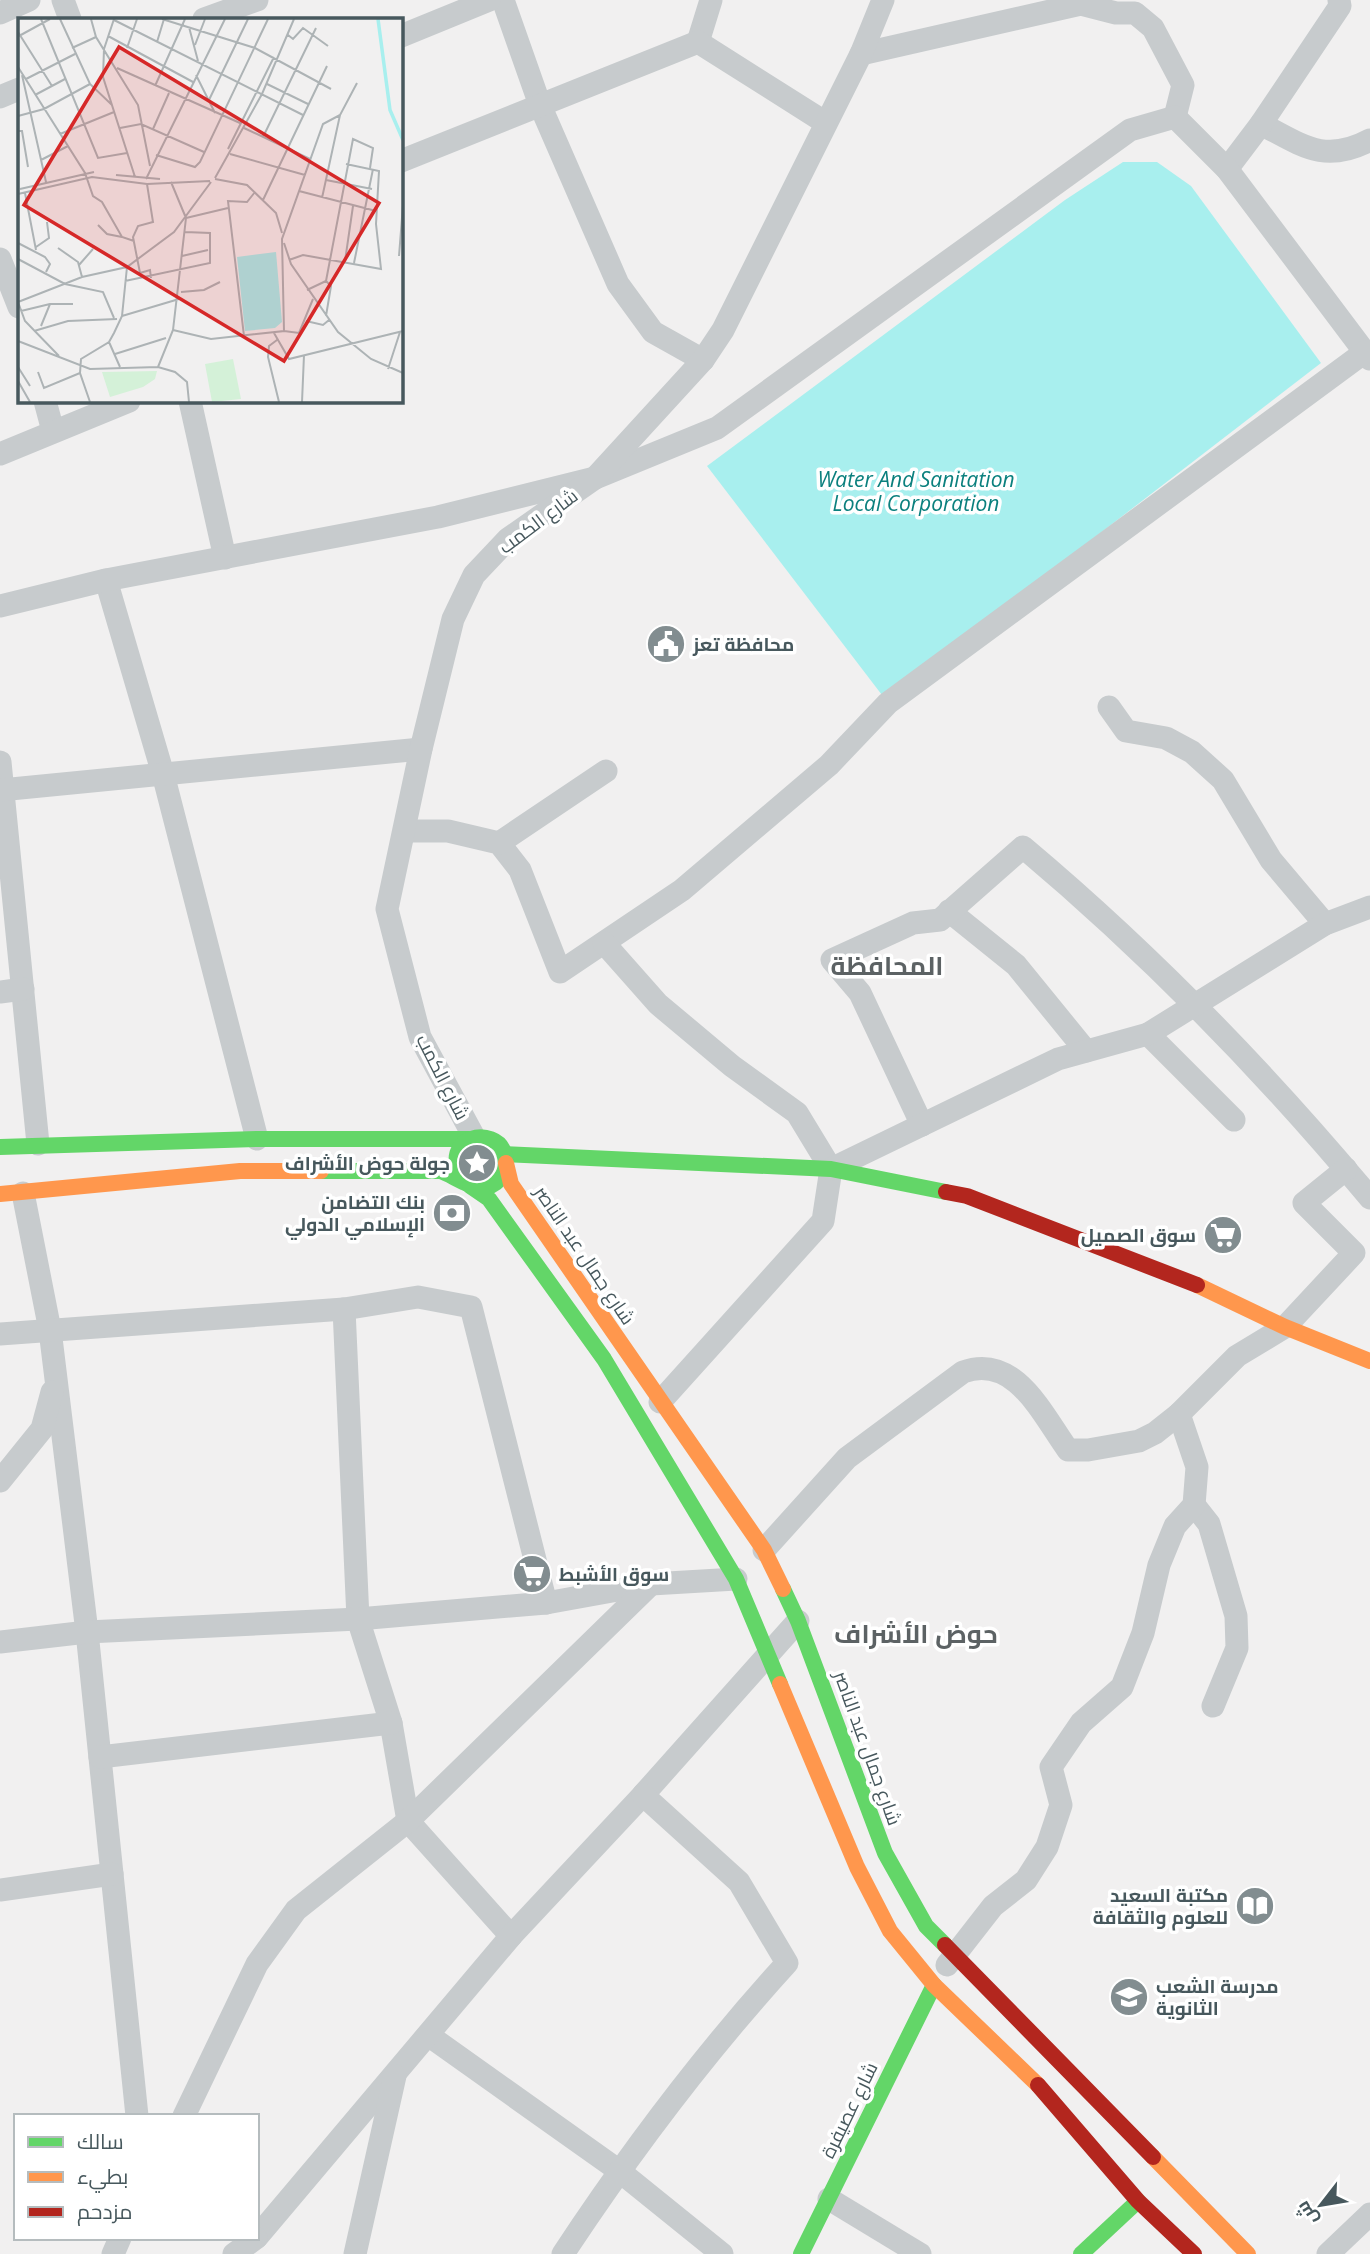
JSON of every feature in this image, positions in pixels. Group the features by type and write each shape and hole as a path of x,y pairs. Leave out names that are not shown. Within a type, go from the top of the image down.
{"main road":[{"path":"0,1147 257,1139 472,1138 494,1140 506,1159 505,1171 487,1188 467,1184 455,1167 454,1159 462,1144 472,1138"},
{"path":"506,1159 831,1169 967,1196 1200,1286 1285,1327 1370,1361"},
{"name":"شارع جمال عبد الناصر","path":"506,1159 511,1184 764,1550 798,1621 885,1853 926,1926 1248,2254"},
{"path":"11,1194 240,1171 441,1171 489,1199 604,1359 736,1579 857,1867 890,1931 934,1985 1039,2086 1138,2201 1194,2254"},
{"name":"شارع عصيفرة","path":"801,2254 934,1985"},
{"path":"1081,2254 1138,2201"}],"street":[{"path":"0,13 29,0"},
{"path":"63,0 70,18"},
{"path":"207,18 257,0"},
{"path":"402,36 489,0"},
{"path":"503,0 540,105 618,284 653,332 704,360"},
{"path":"698,42 711,0"},
{"name":"شارع الكمب","path":"472,1138 420,1037 387,909 421,749 453,619 474,575 508,539 595,478 704,360 723,330 861,54 883,0"},
{"path":"1227,169 1261,124 1340,6 1339,0"},
{"path":"861,54 1027,7 1081,4 1116,13 1135,13 1153,28 1184,85 1175,117"},
{"path":"402,161 698,42"},
{"path":"698,42 826,123"},
{"path":"0,97 18,89"},
{"path":"405,831 449,831 499,843 520,870 560,972 682,890 829,765 888,703 1367,355 1227,169 1175,117"},
{"path":"0,606 106,580 438,517 595,478 717,428 1130,130 1175,117"},
{"path":"1261,124 1301,145 1332,155 1370,140"},
{"path":"0,259 18,306"},
{"path":"0,317 18,309"},
{"path":"45,402 53,431"},
{"path":"0,454 126,402"},
{"path":"190,402 225,558"},
{"path":"106,580 163,774 257,1139"},
{"path":"1109,707 1126,731 1166,738 1192,752 1223,780 1271,860 1325,923"},
{"path":"2,790 421,749"},
{"path":"0,762 38,1144"},
{"path":"499,843 606,771"},
{"path":"922,1125 860,993 832,960 913,923 940,920 1023,847 1077,892 1195,1006 1370,1198"},
{"path":"831,1169 1058,1059 1148,1034 1325,923 1370,907"},
{"path":"949,911 1016,965 1086,1051"},
{"path":"604,943 658,1004 732,1066 797,1112 831,1169 823,1221 660,1402"},
{"path":"0,992 23,989"},
{"path":"1148,1034 1234,1120"},
{"path":"764,1550 847,1458 963,1372 981,1366 996,1369 1019,1382 1068,1450 1088,1450 1139,1441 1179,1414 1237,1356 1285,1327 1361,1246 1304,1203 1346,1169"},
{"path":"11,1194 50,1330 54,1382 87,1632 137,2114"},
{"path":"0,1334 344,1308 418,1297 471,1307 546,1603"},
{"path":"344,1308 358,1619 391,1723 408,1821 511,1936"},
{"path":"2,1477 42,1429 54,1382"},
{"path":"934,1985 955,1953 993,1906 1026,1880 1048,1847 1061,1805 1051,1768 1081,1723 1122,1687 1143,1633 1159,1566 1175,1527 1194,1505 1197,1467 1179,1414"},
{"path":"1194,1505 1209,1524 1236,1616 1237,1648 1213,1706"},
{"path":"0,1642 87,1632 358,1619 546,1603 651,1584 736,1579"},
{"path":"185,2114 257,1964 296,1910 408,1821 651,1584"},
{"path":"259,2236 511,1936 643,1795 798,1621"},
{"path":"100,1758 391,1723"},
{"path":"563,2254 618,2170 719,2038 787,1963 738,1882 643,1795"},
{"path":"0,1890 112,1874"},
{"path":"428,2035 618,2170 722,2254"},
{"path":"355,2254 396,2070"},
{"path":"829,2199 920,2254"},
{"path":"1328,2254 1370,2214"},
{"path":"234,2254 254,2240"}],"water":[{"name":"Water And Sanitation Local Corporation","path":"1123,162 1157,162 1191,186 1321,363 885,699 707,466 1065,200"}],"traffic: fast":[{"path":"321,1171 441,1171 463,1182 471,1185 486,1187 500,1179 505,1170 505,1156 499,1144 481,1137 463,1144 457,1153 457,1166 463,1182"},
{"path":"0,1147 257,1139 469,1139"},
{"path":"505,1154 831,1169 946,1192"},
{"path":"470,1186 489,1199 604,1359 736,1579 780,1684"},
{"path":"783,1589 798,1621 885,1853 926,1926 945,1945"},
{"path":"801,2254 934,1985"},
{"path":"1081,2254 1138,2201"}],"traffic: slow":[{"path":"506,1163 511,1184 764,1550 783,1589"},
{"path":"0,1194 240,1171 321,1171"},
{"path":"1197,1285 1285,1327 1370,1361"},
{"path":"780,1684 857,1867 890,1931 934,1985 1038,2085"},
{"path":"1153,2157 1248,2254"}],"traffic: jam":[{"path":"946,1192 967,1196 1197,1285"},
{"path":"945,1945 1153,2157"},
{"path":"1038,2085 1138,2201 1194,2254"}],"place":[{"name":"محافظة تعز","path":"666,644"},
{"name":"جولة حوض الأشراف","path":"477,1163"},
{"name":"بنك التضامن الإسلامي الدولي","path":"452,1213"},
{"name":"سوق الصميل","path":"1223,1235"},
{"name":"سوق الأشبط","path":"532,1574"},
{"name":"مكتبة السعيد للعلوم والثقافة","path":"1255,1906"},
{"name":"مدرسة الشعب الثانوية","path":"1129,1997"}],"district":[{"name":"المحافظة","path":"887,965"},
{"name":"حوض الأشراف","path":"916,1633"}]}
